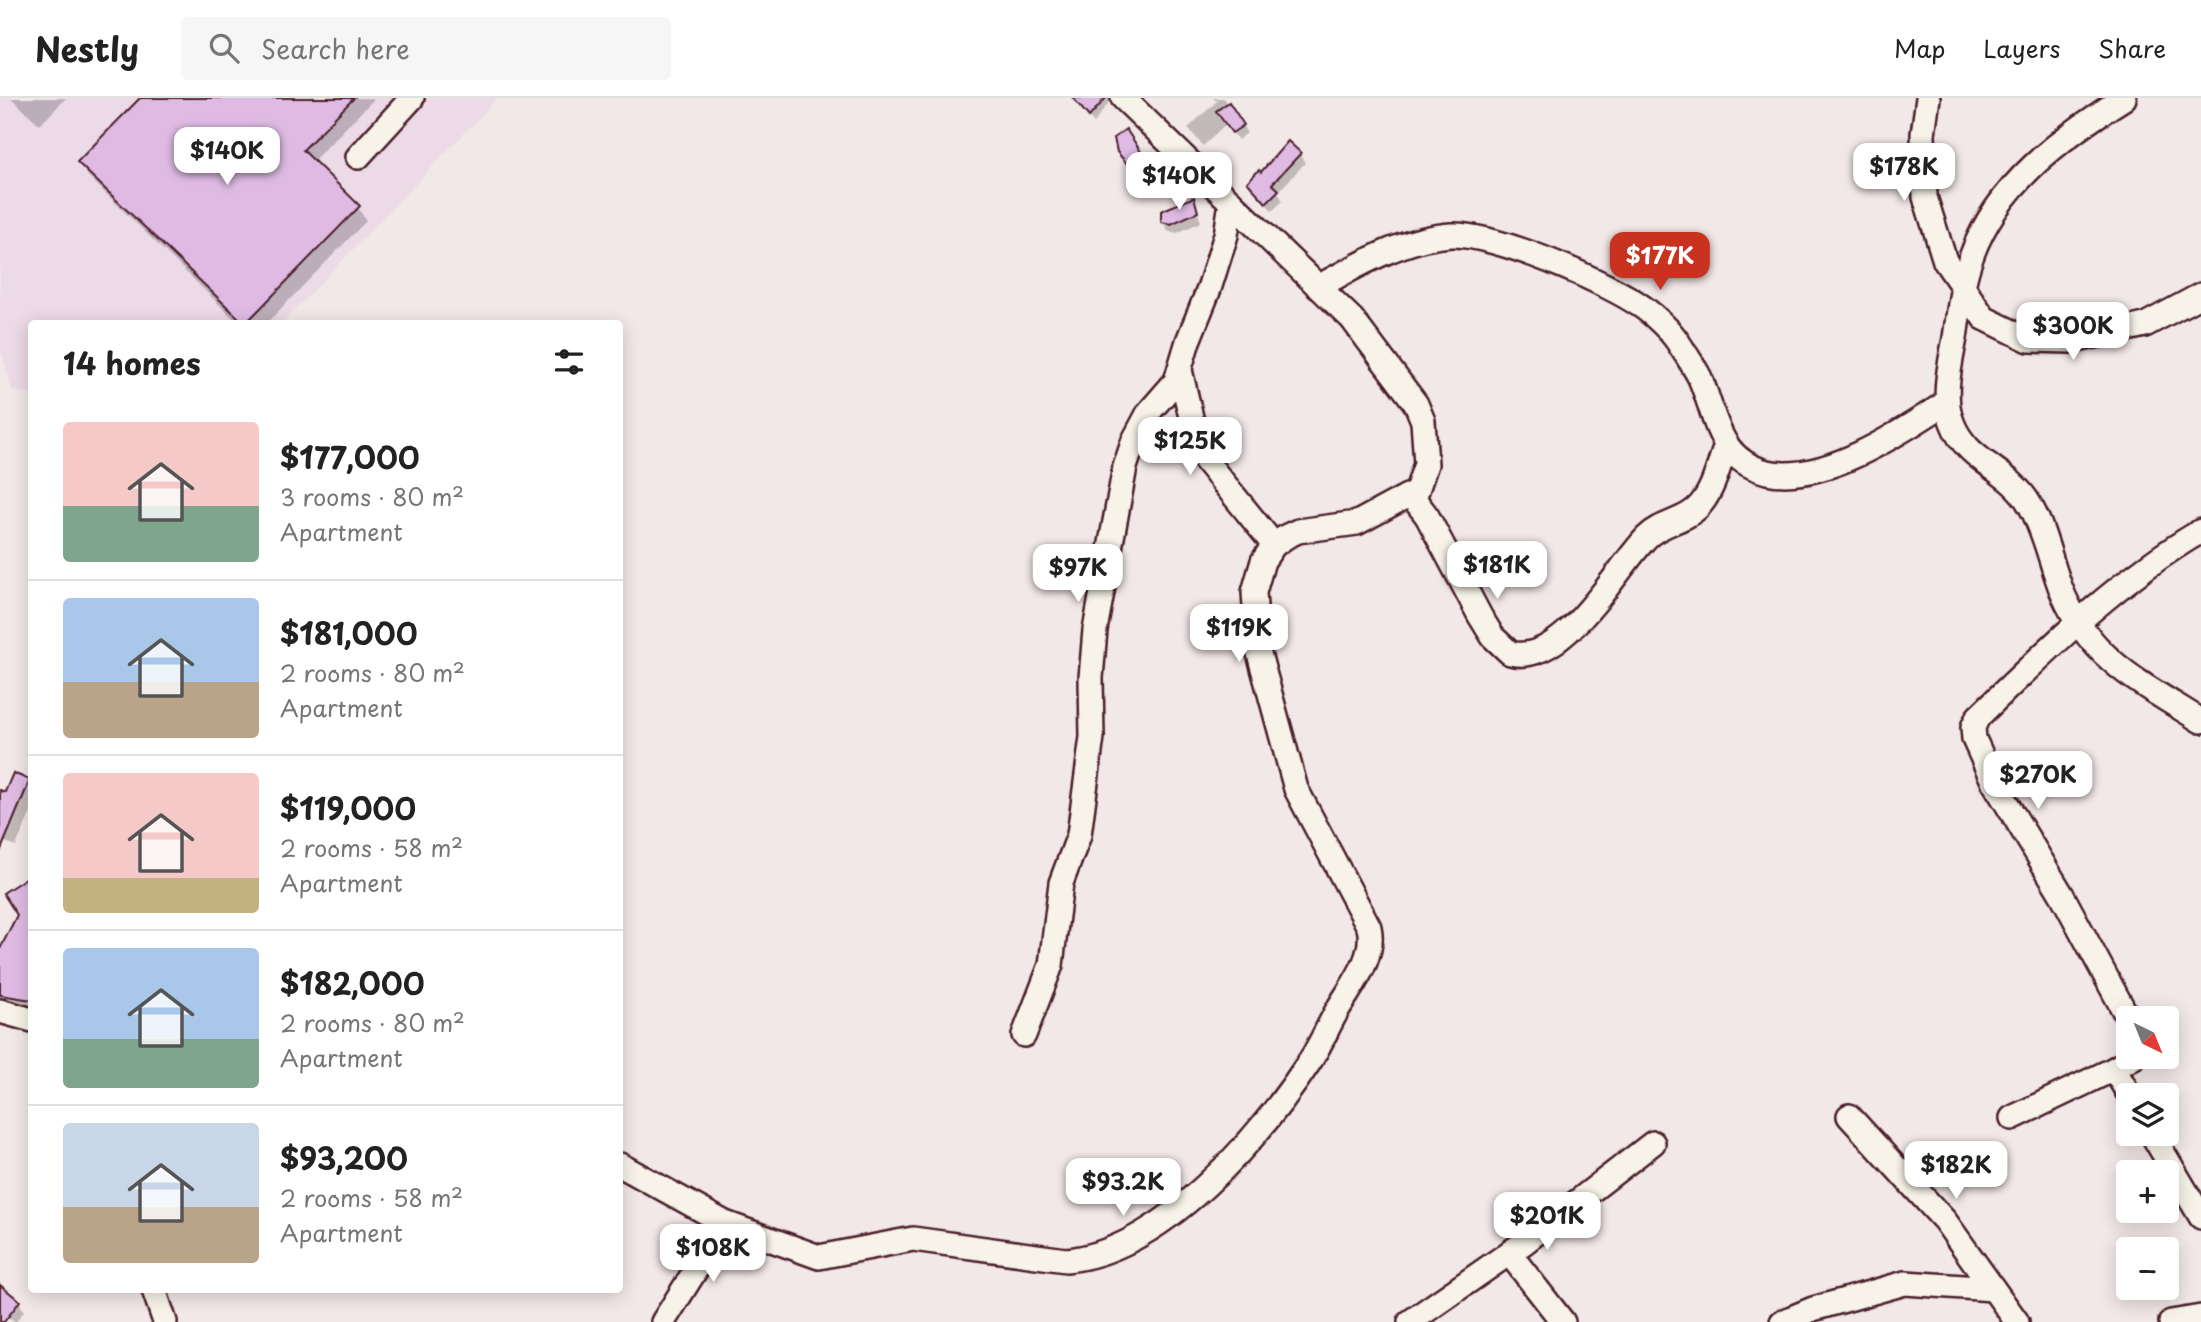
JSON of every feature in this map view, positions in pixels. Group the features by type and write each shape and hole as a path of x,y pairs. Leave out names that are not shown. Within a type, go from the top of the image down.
{"street":[{"path":"358,157 412,98"},
{"path":"1123,98 1352,319 1421,412 1426,464 1414,499"},
{"path":"1928,98 1923,134 1925,197 1945,261 1984,318 2029,340 2072,341 2145,325 2201,295"},
{"path":"2124,98 2082,124 2045,154 2013,187 1988,220 1971,256 1950,366 1947,402 1951,421 1969,453 2003,474 2026,498 2038,520 2062,592 2089,642 2130,676 2201,721"},
{"path":"1024,1035 1051,965 1060,883 1079,835 1091,748 1091,678 1095,630 1125,467 1134,440 1149,412 1168,393 1180,370 1226,235 1231,202"},
{"path":"1318,287 1363,262 1424,240 1450,235 1465,236 1514,249 1563,267 1645,308 1676,340 1699,377 1726,445 1745,463 1768,472 1792,473 1818,468 1898,434 1947,402"},
{"path":"1180,370 1197,443 1205,460 1274,545"},
{"path":"623,1167 725,1223 819,1257 913,1239 1066,1260 1085,1258 1117,1247 1167,1219 1206,1185 1284,1097 1312,1058 1365,960 1372,939 1369,928 1296,789 1258,650 1254,592 1263,561 1274,545 1298,531 1357,523 1401,497 1414,499 1427,516 1493,637 1510,653 1534,653 1556,641 1581,618 1647,537 1701,505 1713,482 1726,445"},
{"path":"2121,1006 2049,874 1993,781 1974,739 1973,727 1978,716 2076,621 2164,553 2201,531"},
{"path":"0,1011 28,1019"},
{"path":"2012,1118 2116,1067"},
{"path":"1849,1116 1945,1221 2017,1322"},
{"path":"1410,1322 1427,1315 1653,1143"},
{"path":"2159,1146 2201,1217"},
{"path":"663,1322 725,1223"},
{"path":"1509,1253 1563,1322"},
{"path":"1782,1322 1813,1309 1897,1285 1993,1289"},
{"path":"154,1293 165,1322"},
{"path":"2171,1322 2201,1317"}],"shaded area":[{"path":"0,98 498,98 285,320 28,320 28,393 12,391 0,345"}],"building":[{"path":"140,98 354,98 303,150 360,206 249,320 241,320 77,162"},
{"path":"1073,98 1106,98 1089,117"},
{"path":"1229,102 1244,125 1232,133 1216,111"},
{"path":"1126,129 1149,164 1135,173 1117,152 1114,138"},
{"path":"1288,141 1301,153 1272,184 1279,190 1266,203 1247,182 1259,170 1261,172"},
{"path":"1194,197 1198,212 1171,224 1161,222 1161,211"},
{"path":"13,773 28,779 0,852 0,790 5,792"},
{"path":"26,878 28,881 28,999 0,995 0,949 17,915 3,893"},
{"path":"0,1285 20,1301 4,1322 0,1322"}]}
